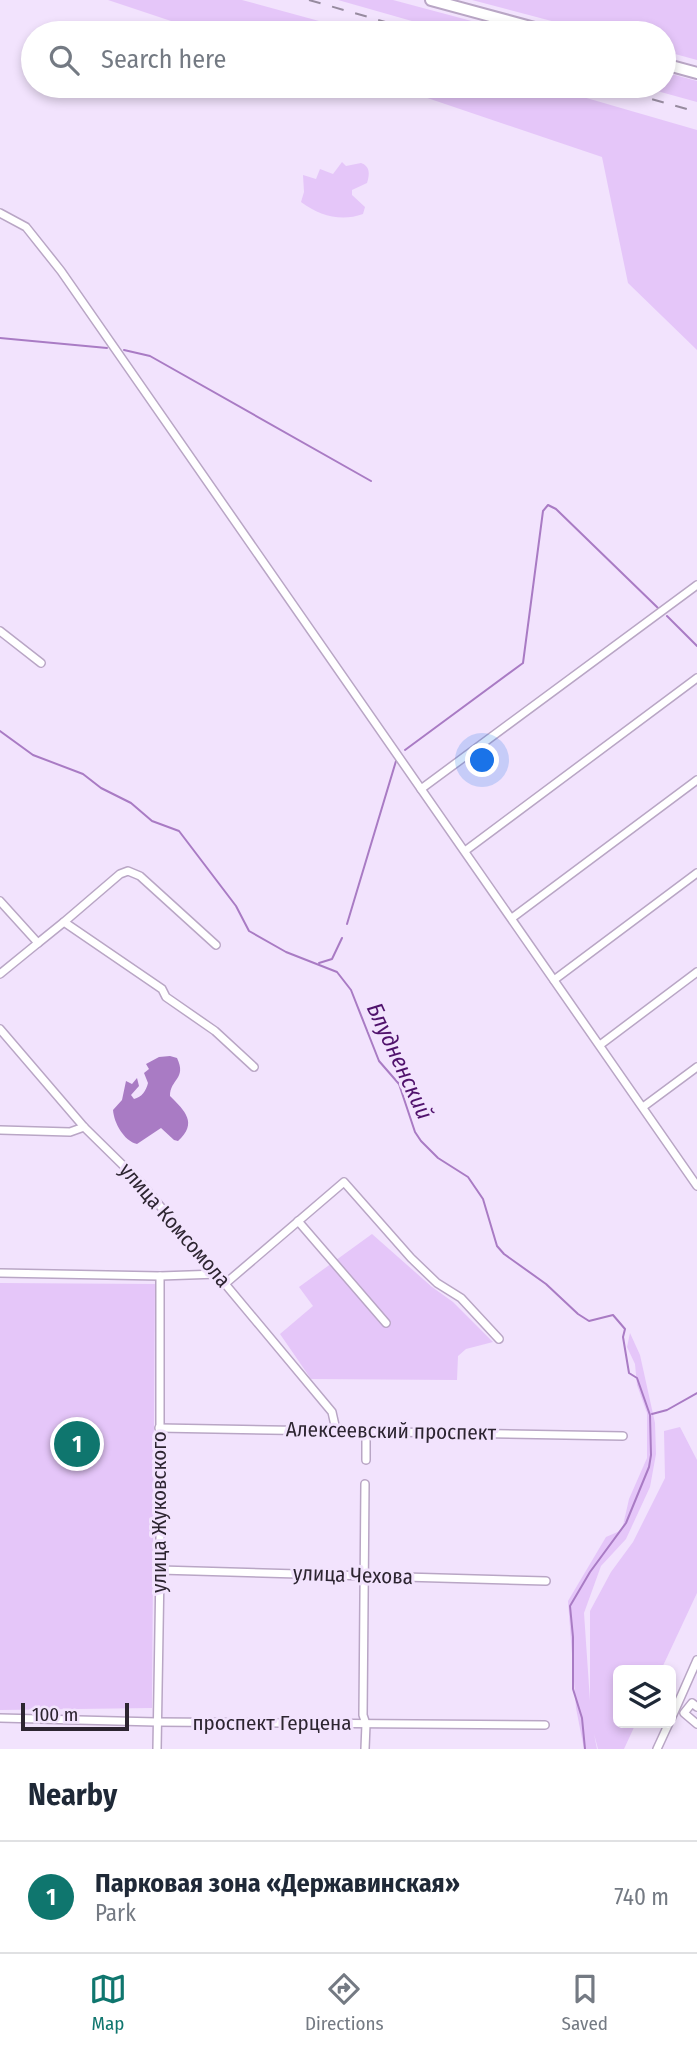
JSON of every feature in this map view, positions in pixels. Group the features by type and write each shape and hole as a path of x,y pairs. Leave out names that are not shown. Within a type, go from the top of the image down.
{"street":[{"path":"431,0 509,21"},
{"path":"676,67 697,73"},
{"path":"0,212 26,227 61,271 697,1186"},
{"path":"421,789 697,585"},
{"path":"0,631 41,663"},
{"path":"465,851 697,678"},
{"path":"512,918 697,780"},
{"path":"0,974 120,874 128,871 140,876 216,945"},
{"path":"554,980 697,873"},
{"path":"0,901 38,943"},
{"path":"64,922 162,989 166,997 215,1031 254,1066"},
{"path":"600,1045 697,972"},
{"name":"улица Комсомола","path":"0,1029 84,1127 140,1182 226,1283 332,1412 336,1430"},
{"path":"643,1107 697,1067"},
{"path":"0,1130 69,1132 84,1127"},
{"path":"690,1175 697,1170"},
{"path":"226,1283 344,1182 411,1258 437,1283 461,1298 499,1339"},
{"path":"299,1221 386,1323"},
{"path":"0,1273 160,1276 218,1274"},
{"name":"улица Жуковского","path":"157,1749 160,1276"},
{"name":"Алексеевский проспект","path":"159,1428 623,1436"},
{"path":"366,1431 366,1460"},
{"path":"365,1749 366,1724 363,1715 366,1484"},
{"name":"улица Чехова","path":"160,1570 545,1581"},
{"path":"676,1707 697,1660"},
{"path":"697,1707 692,1703 684,1713 697,1724"},
{"name":"проспект Герцена","path":"0,1718 545,1725"},
{"path":"657,1749 667,1728"}],"shaded area":[{"path":"108,0 242,0 319,21 171,21"},
{"path":"338,0 393,0 472,21 412,21"},
{"path":"472,0 697,0 697,60 676,54 676,21 552,21"},
{"path":"676,75 697,81 697,102 676,96"},
{"path":"427,98 586,98 697,130 697,350 628,283 602,157"},
{"path":"342,162 346,166 361,163 368,168 367,183 352,190 352,195 365,207 363,214 331,216 301,202 304,192 303,175 316,179 320,169 333,174"},
{"path":"159,1057 177,1058 180,1065 179,1075 172,1086 170,1096 187,1117 184,1135 178,1141 174,1140 161,1128 137,1144 132,1142 120,1131 113,1110 122,1100 126,1081 132,1084 137,1078 139,1086 131,1095 134,1099 139,1097 148,1083 144,1073 149,1069 146,1064"},
{"path":"372,1234 453,1302 493,1342 466,1349 458,1356 457,1380 311,1379 280,1334 313,1306 299,1287"},
{"path":"0,1283 155,1284 152,1708 0,1710"},
{"path":"630,1333 640,1355 655,1423 656,1454 650,1487 626,1539 601,1566 584,1613 590,1701 590,1611 611,1572 633,1542 665,1478 664,1431 680,1427 697,1460 697,1593 663,1665 613,1665 613,1728 634,1728 624,1749 598,1749 594,1734 597,1749 584,1749 576,1708 568,1601 606,1537 622,1530 629,1499 647,1458 647,1413 637,1385 635,1364 627,1347"}],"waterway":[{"path":"0,338 107,348"},
{"path":"124,350 150,356 371,481"},
{"path":"405,750 523,663 543,511 548,505 556,509 658,608"},
{"path":"667,616 697,646"},
{"name":"Блудненский","path":"0,731 33,755 83,774 101,788 131,803 152,821 179,831 236,906 249,931 286,952 337,972 351,990 379,1061 399,1084 415,1132 438,1158 468,1177 483,1199 497,1246 546,1284 578,1314 589,1321 613,1315 625,1329 623,1337 629,1373 637,1378 650,1415 651,1455 649,1467 626,1523 590,1572 570,1606 573,1689 582,1718 585,1749"},
{"path":"347,924 396,761"},
{"path":"319,963 332,959 342,938"},
{"path":"652,1414 667,1410 697,1393"}],"railway":[{"path":"309,0 382,21"},
{"path":"648,98 697,112"}],"place":[{"name":"Парковая зона «Державинская»","path":"77,1444"}]}
